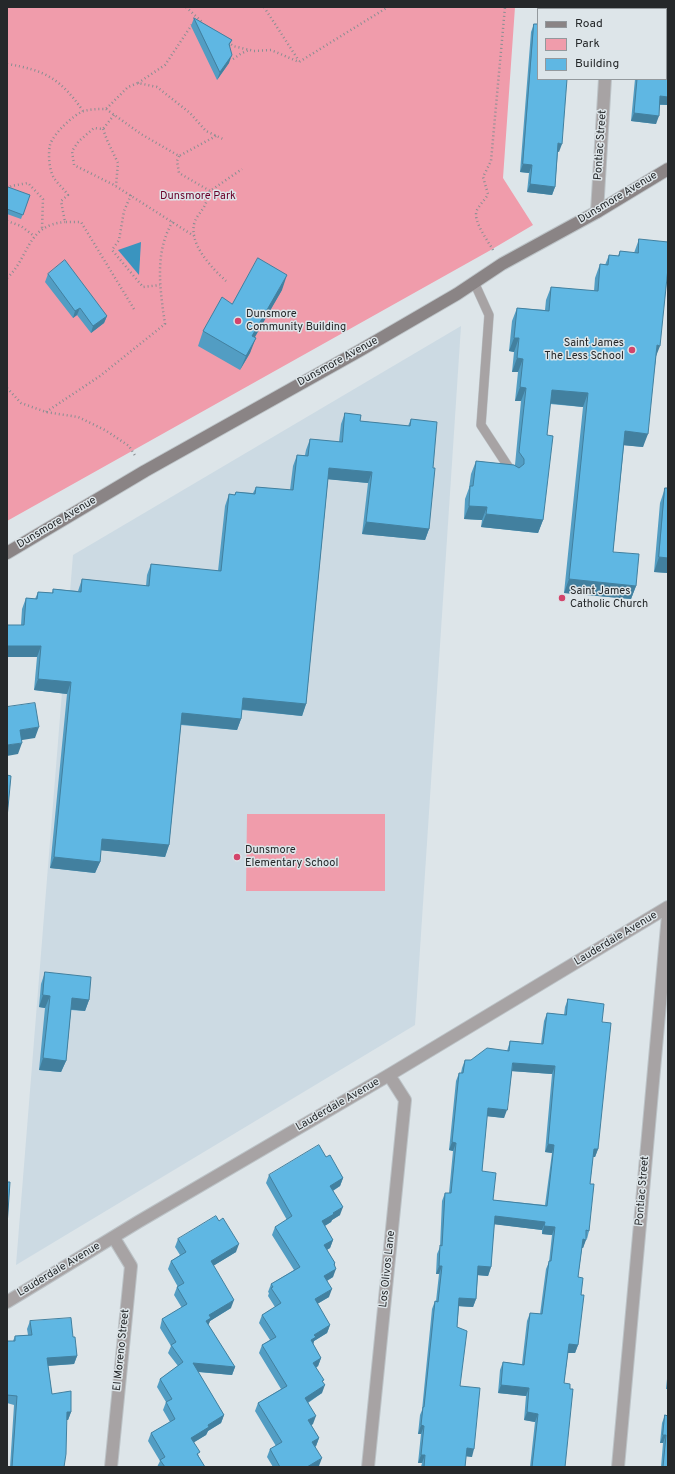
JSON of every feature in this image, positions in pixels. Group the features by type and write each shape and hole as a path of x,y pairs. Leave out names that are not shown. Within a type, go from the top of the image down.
{"street":[{"name":"Pontiac Street","path":"597,212 605,80"},
{"name":"Dunsmore Avenue","path":"7,553 145,471 359,351 502,264 597,212 668,169"},
{"name":"Lauderdale Avenue","path":"7,1302 138,1222 389,1075 668,907"},
{"name":"Pontiac Street","path":"618,1467 668,915"},
{"name":"Los Olivos Lane","path":"368,1467 405,1100 389,1075"},
{"name":"El Moreno Street","path":"111,1467 130,1266 114,1238"}],"lane":[{"path":"474,282 489,315 482,425 514,475"}],"path":[{"path":"186,7 208,27"},
{"path":"264,7 299,62"},
{"path":"299,62 388,7"},
{"path":"502,264 485,237 476,218 477,211 488,194 483,177 492,161 505,7"},
{"path":"65,222 61,201 68,195 54,178 51,169 50,145 61,129 83,111 106,109 128,86 138,83 165,65 197,18"},
{"path":"224,40 233,46 250,50 271,50 299,62"},
{"path":"233,60 242,53 250,50"},
{"path":"7,64 38,71 53,79 63,86 83,111"},
{"path":"138,83 157,86 190,113 206,131 223,139"},
{"path":"106,109 141,134 179,156"},
{"path":"103,129 114,115"},
{"path":"103,129 94,128 79,141 72,151 74,165 116,186 173,221 194,236"},
{"path":"103,129 118,163 116,186"},
{"path":"210,191 179,173 177,161 179,156 216,136"},
{"path":"226,281 211,267 200,253 194,236 195,222 205,205 210,191 242,169"},
{"path":"7,189 11,186 28,183 43,199 42,230"},
{"path":"131,195 124,211 119,240 112,250 143,286 160,285"},
{"path":"7,221 21,226 34,236"},
{"path":"46,412 100,376 165,324 159,279 162,253 167,231 173,221"},
{"path":"7,278 13,273 34,236 54,222 81,222 134,309"},
{"path":"7,388 21,403 46,412 78,418 105,430 129,446 145,471"}],"shaded area":[{"name":"Dunsmore Elementary School","path":"461,326 415,1025 16,1265 73,555"}],"green space":[{"name":"Dunsmore Park","path":"7,7 515,7 503,178 533,225 7,521"},
{"path":"247,814 385,814 385,891 246,891"}],"water":[{"path":"141,242 139,275 118,250"}],"building":[{"path":"541,7 566,7 566,8"},
{"path":"668,7 668,97 660,96 659,116 634,113 637,80 667,80 667,8 646,8"},
{"path":"194,18 232,40 229,44 232,55 220,72"},
{"path":"534,24 537,24 537,80 567,80 562,144 558,143 555,187 530,184 532,165 523,164"},
{"path":"8,187 30,195 23,215 7,209"},
{"path":"639,239 668,242 668,268 660,346 657,345 648,434 625,431 613,552 639,554 636,586 569,579 588,393 552,390 547,435 553,436 543,520 486,514 487,507 469,506 470,486 473,486 476,461 514,465 519,468 524,464 524,459 519,452 526,388 520,387 523,359 517,358 519,338 514,338 517,308 549,311 551,287 598,291 600,264 608,265 609,255 619,256 620,251 638,253"},
{"name":"Dunsmore Community Building","path":"258,258 287,275 252,336 256,338 246,356 203,331 222,297 232,304"},
{"path":"65,260 107,316 93,326 80,308 75,311 48,274"},
{"path":"345,413 361,415 360,421 410,426 411,419 437,422 433,468 435,468 429,529 366,522 372,472 329,468 306,704 243,698 241,719 182,713 169,845 102,839 100,862 54,857 71,682 38,679 41,646 7,646 7,625 24,625 26,598 37,599 38,592 53,593 53,589 81,592 82,579 149,586 151,564 221,571 229,494 235,495 236,492 255,494 256,487 293,490 297,455 308,456 310,439 342,442"},
{"path":"665,488 668,488 668,558 659,557"},
{"path":"35,703 39,727 20,730 22,743 7,745 7,707"},
{"path":"7,775 11,776 7,818"},
{"path":"45,972 91,977 89,1000 72,998 66,1061 43,1058 50,996 43,995"},
{"path":"568,999 604,1004 602,1022 611,1023 598,1149 594,1149 590,1184 594,1184 589,1231 586,1230 586,1240 583,1239 578,1277 583,1278 581,1295 584,1295 578,1345 569,1344 564,1383 570,1384 570,1389 573,1389 565,1467 532,1467 538,1414 527,1412 529,1388 501,1385 503,1362 524,1365 530,1313 542,1314 555,1227 544,1226 545,1222 495,1216 491,1267 478,1266 476,1299 459,1298 457,1327 467,1331 460,1386 480,1388 474,1449 467,1448 465,1467 424,1467 425,1455 421,1455 424,1426 421,1425 435,1301 438,1302 442,1266 439,1266 440,1245 442,1246 445,1193 451,1193 456,1143 452,1142 459,1073 463,1073 465,1060 471,1060 487,1048 509,1051 510,1041 543,1044 547,1013 566,1015","holes":["513,1063 555,1066 548,1144 554,1145 547,1206 493,1200 496,1173 482,1171 488,1108 507,1110"]},
{"path":"319,1145 326,1157 330,1155 343,1178 330,1186 343,1207 322,1221 333,1240 324,1245 335,1263 336,1269 324,1276 332,1289 315,1299 330,1325 314,1335 316,1337 311,1340 321,1358 313,1363 324,1380 322,1381 325,1385 305,1398 316,1416 308,1420 319,1438 312,1442 322,1458 307,1467 280,1467 270,1449 282,1442 258,1403 287,1386 262,1345 276,1337 262,1315 281,1303 271,1288 273,1287 271,1284 300,1267 275,1227 292,1216 269,1175"},
{"path":"7,1182 10,1182 7,1226"},
{"path":"216,1216 219,1221 223,1218 239,1244 211,1261 234,1300 209,1315 211,1318 206,1321 235,1367 193,1363 224,1415 208,1425 209,1427 191,1438 200,1452 197,1454 205,1467 165,1467 160,1460 165,1457 151,1433 175,1419 166,1402 172,1399 160,1379 183,1362 171,1345 176,1342 162,1319 187,1304 177,1287 184,1283 171,1261 186,1252 178,1239"},
{"path":"71,1318 77,1356 47,1358 52,1394 71,1391 71,1412 67,1412 66,1454 64,1467 12,1467 17,1396 7,1395 7,1341 15,1341 15,1336 32,1335 30,1321"},
{"path":"665,1415 668,1416 668,1467 663,1467 666,1435 663,1435"}],"place":[{"name":"Dunsmore Community Building","path":"238,321"},
{"name":"Saint James The Less School","path":"632,350"},
{"name":"Saint James Catholic Church","path":"562,598"},
{"name":"Dunsmore Elementary School","path":"237,857"}]}
